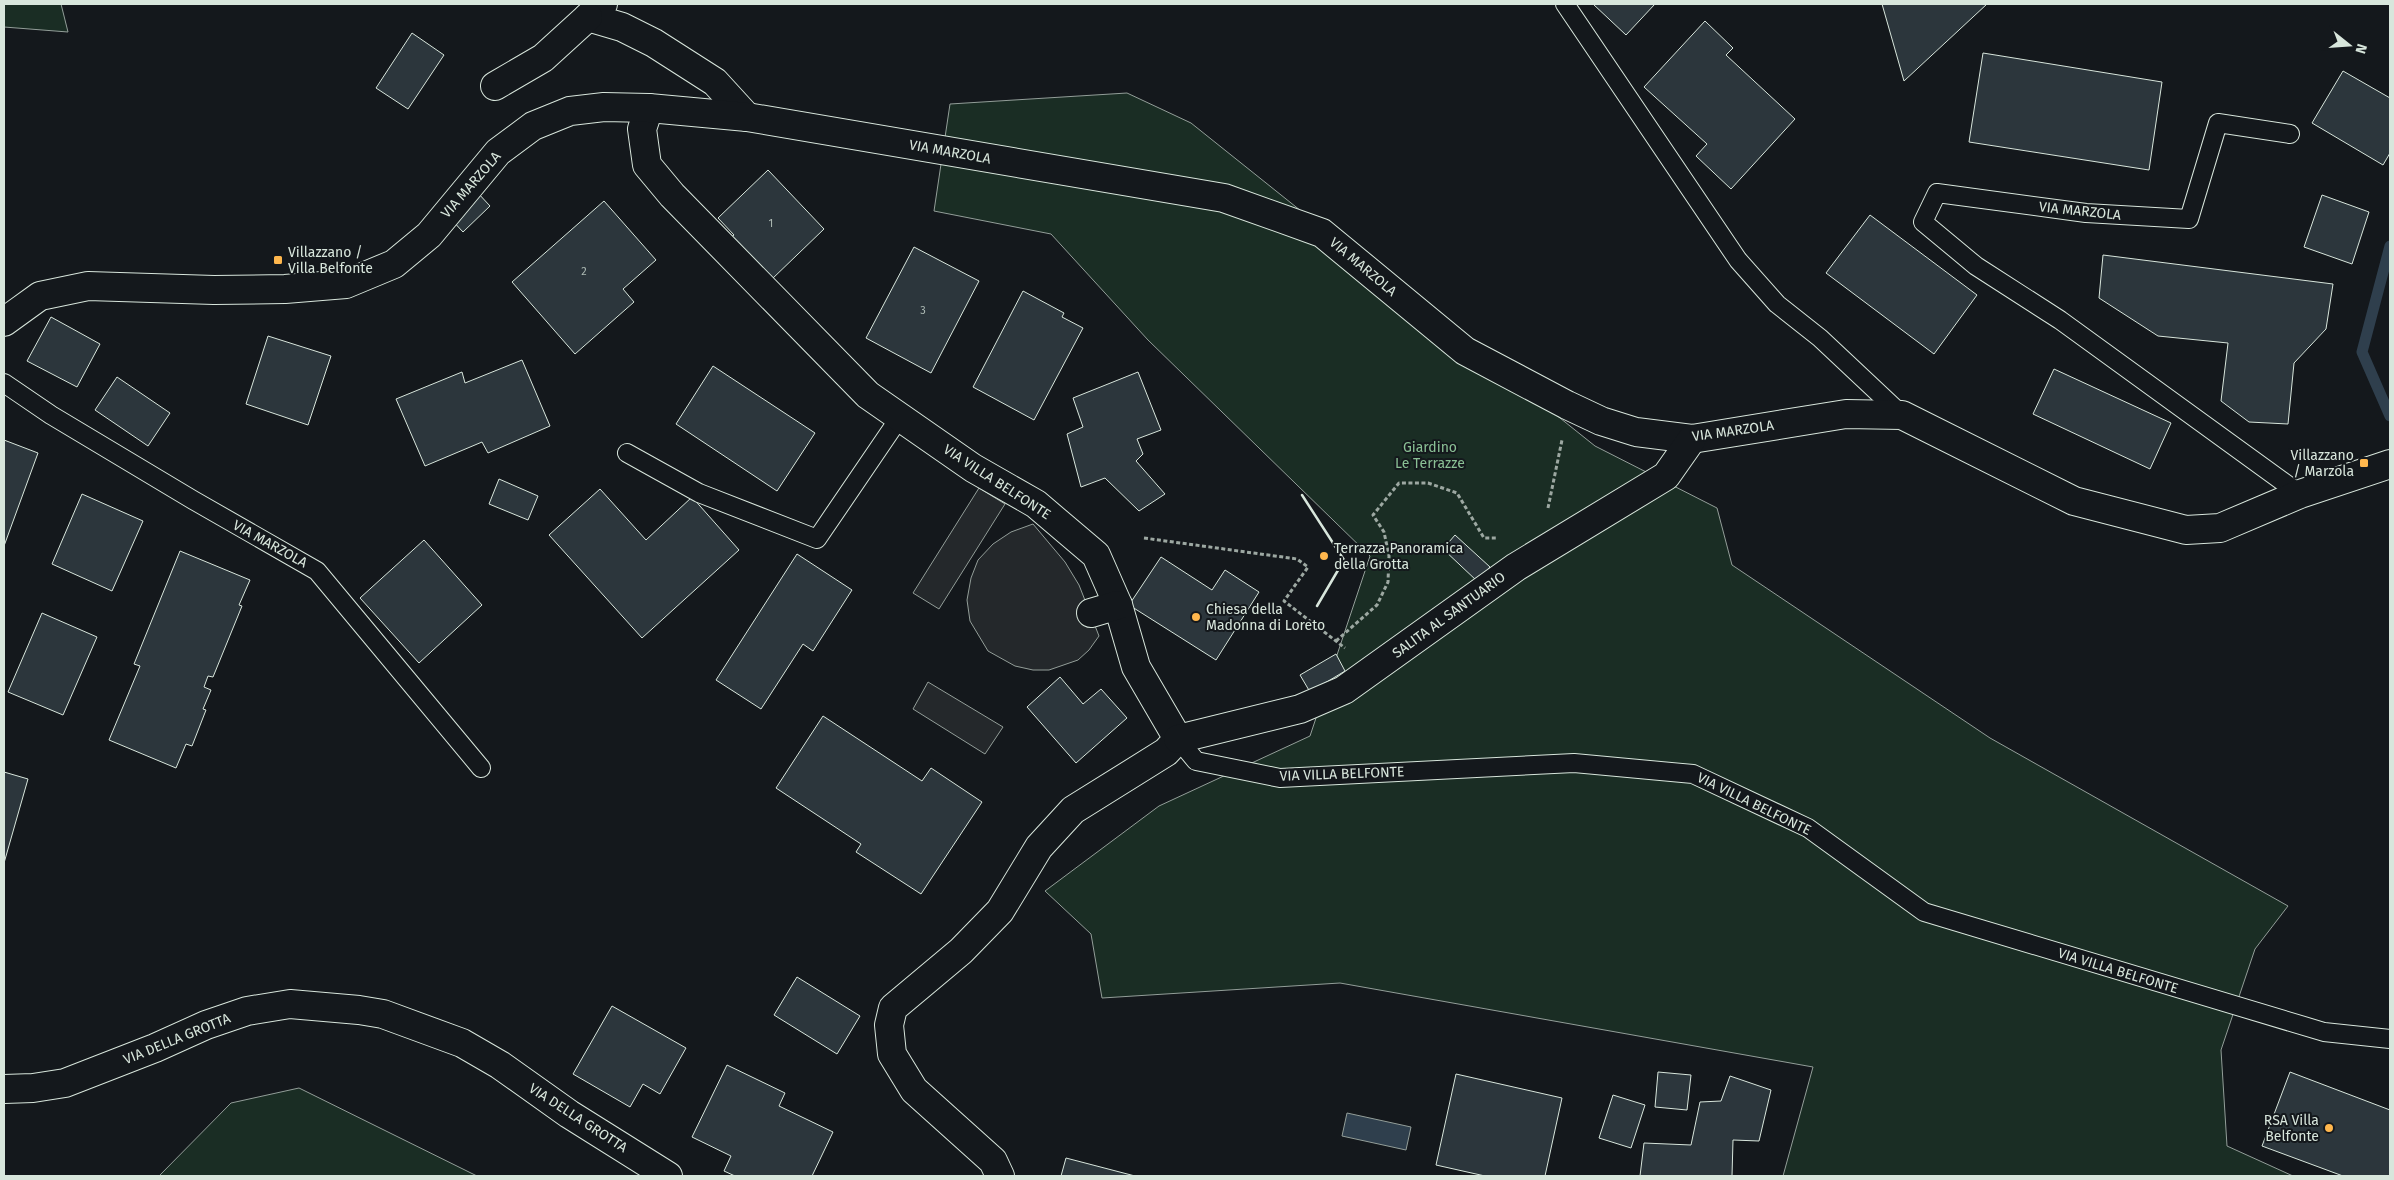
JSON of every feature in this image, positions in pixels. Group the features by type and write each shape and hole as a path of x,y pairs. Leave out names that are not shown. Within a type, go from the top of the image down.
{"street":[{"path":"495,86 543,58 596,10 622,27 654,42 715,82 747,117"},
{"name":"VIA MARZOLA","path":"4,322 40,296 88,286 214,290 285,289 346,284 394,264 429,235 498,152 533,126 570,111 604,107 650,108 747,117 1224,198 1322,233 1465,351 1567,405 1601,421 1636,432 1692,439 1846,414 1902,415 2074,501 2186,530 2220,528 2300,494 2390,464"},
{"name":"VIA VILLA BELFONTE","path":"650,108 642,129 647,164 672,196 868,395 973,468 1036,504 1057,535 1104,552 1136,667 1172,745"},
{"name":"SALITA AL SANTUARIO","path":"1000,1176 993,1161 914,1090 892,1054 889,1025 893,1008 961,951 1000,912 1039,847 1073,810 1172,745 1300,709 1344,690 1516,567 1666,476 1692,439"},
{"path":"1091,613 1118,606"},
{"name":"VIA DELLA GROTTA","path":"4,1088 33,1088 65,1083 155,1048 206,1025 247,1011 290,1004 359,1010 383,1014 462,1043 500,1065 569,1114 668,1176"}],"lane":[{"name":"VIA MARZOLA","path":"1565,4 1738,260 1777,304 1820,338 1902,415"},
{"name":"VIA MARZOLA","path":"2290,134 2218,123 2189,219 2086,214 1937,192 1923,222 1976,266 2060,320 2300,494"},
{"name":"VIA MARZOLA","path":"4,383 51,415 193,500 317,570 480,768"},
{"path":"627,453 699,492 817,538 900,417"},
{"name":"VIA VILLA BELFONTE","path":"1172,745 1196,761 1280,778 1574,763 1693,774 1808,828 1924,912 2324,1032 2390,1039"}],"path":[{"path":"1546,516 1556,477 1567,405"},
{"path":"1336,641 1377,605 1388,582 1389,556 1384,532 1373,515 1399,483 1428,483 1457,493 1484,538 1501,538"},
{"path":"1144,538 1297,559 1308,566 1284,601 1372,670"}],"green space":[{"path":"4,4 61,4 68,32 4,27"},
{"name":"Giardino Le Terrazze","path":"1127,93 1191,123 1595,446 1717,508 1732,565 1990,738 2288,906 2255,949 2221,1050 2227,1146 2293,1176 1783,1176 1813,1067 1340,983 1102,998 1091,934 1045,891 1159,806 1310,736 1370,556 1148,340 1051,234 934,211 950,104"},
{"path":"299,1088 477,1176 159,1176 231,1103"}],"shaded area":[{"path":"979,488 1005,504 939,609 913,593"},
{"path":"1033,524 1065,562 1079,585 1099,636 1089,650 1078,660 1049,670 1033,670 1015,666 988,651 970,621 967,600 971,578 978,560 993,544 1011,532"},
{"path":"928,682 1003,727 985,754 913,709"}],"water":[{"path":"1347,1113 1411,1127 1406,1150 1342,1136"}],"building":[{"path":"1593,4 1655,4 1626,35"},
{"path":"1882,4 1987,4 1904,81"},
{"path":"1705,21 1733,48 1726,55 1795,119 1731,189 1696,156 1707,144 1644,87"},
{"path":"412,33 444,55 408,109 376,88"},
{"path":"1983,53 2162,82 2149,170 1969,142"},
{"path":"2343,71 2390,98 2390,153 2383,165 2312,123"},
{"path":"768,170 824,229 771,280 730,238 734,235 718,218"},
{"path":"477,192 490,206 463,232 450,218"},
{"path":"2322,195 2369,212 2352,264 2304,247"},
{"path":"604,201 656,260 623,289 634,302 575,354 512,282"},
{"path":"1870,215 1977,295 1934,354 1826,273"},
{"path":"914,247 979,281 931,373 866,338"},
{"path":"2103,255 2333,284 2326,329 2294,363 2288,424 2249,422 2221,401 2228,343 2158,336 2099,298"},
{"path":"1023,291 1064,313 1062,317 1083,328 1034,420 973,387"},
{"path":"51,317 100,344 77,387 27,361"},
{"path":"268,336 331,356 308,425 246,404"},
{"path":"522,360 550,426 488,453 482,442 425,466 396,399 462,372 465,383"},
{"path":"713,366 815,433 777,491 676,424"},
{"path":"2054,369 2171,423 2150,469 2033,414"},
{"path":"1138,372 1161,430 1137,439 1143,454 1136,461 1165,494 1139,511 1105,478 1081,487 1067,434 1083,427 1073,398"},
{"path":"117,377 170,413 148,446 95,410"},
{"path":"4,440 38,453 4,546"},
{"path":"499,479 538,496 528,520 489,504"},
{"path":"600,489 646,540 692,497 739,550 642,638 549,535"},
{"path":"82,494 143,521 112,591 52,564"},
{"path":"1455,535 1490,567 1477,581 1443,549"},
{"path":"424,540 482,605 419,663 360,598"},
{"path":"180,551 250,580 239,605 242,606 213,677 208,676 204,687 211,690 203,709 206,710 192,746 186,744 176,768 109,740 140,666 134,664"},
{"path":"797,554 852,590 813,651 803,644 761,709 716,680"},
{"name":"Chiesa della Madonna di Loreto","path":"1161,557 1212,590 1225,570 1259,592 1216,660 1129,605"},
{"path":"42,613 97,637 63,715 8,692"},
{"path":"1336,654 1345,671 1310,692 1300,675"},
{"path":"1060,677 1083,704 1101,689 1127,718 1076,763 1027,707"},
{"path":"823,716 922,781 931,768 982,802 921,894 856,852 861,844 776,788"},
{"path":"4,772 28,779 4,863"},
{"path":"797,977 860,1016 837,1054 774,1015"},
{"path":"612,1006 686,1048 660,1094 643,1084 630,1107 573,1074"},
{"path":"727,1065 785,1093 779,1106 833,1132 812,1176 735,1176 724,1171 731,1156 692,1137"},
{"path":"1658,1072 1691,1075 1687,1110 1655,1107"},
{"name":"RSA Villa Belfonte","path":"2290,1072 2390,1110 2390,1176 2343,1176 2262,1146"},
{"path":"1456,1074 1562,1098 1545,1176 1485,1176 1436,1165"},
{"path":"1730,1076 1771,1090 1759,1141 1733,1140 1732,1176 1640,1176 1644,1143 1691,1145 1700,1102 1721,1101"},
{"path":"1613,1095 1645,1105 1631,1148 1599,1138"},
{"path":"1066,1158 1135,1176 1061,1176"}],"waterway":[{"path":"2390,246 2362,352 2390,416"}],"wall":[{"path":"1302,495 1344,560 1317,606"}],"place":[{"name":"Villazzano / Villa Belfonte","path":"278,260"},
{"name":"Villazzano / Marzola","path":"2364,463"},
{"name":"Terrazza Panoramica della Grotta","path":"1324,556"},
{"name":"Chiesa della Madonna di Loreto","path":"1196,617"},
{"name":"RSA Villa Belfonte","path":"2329,1128"}]}
